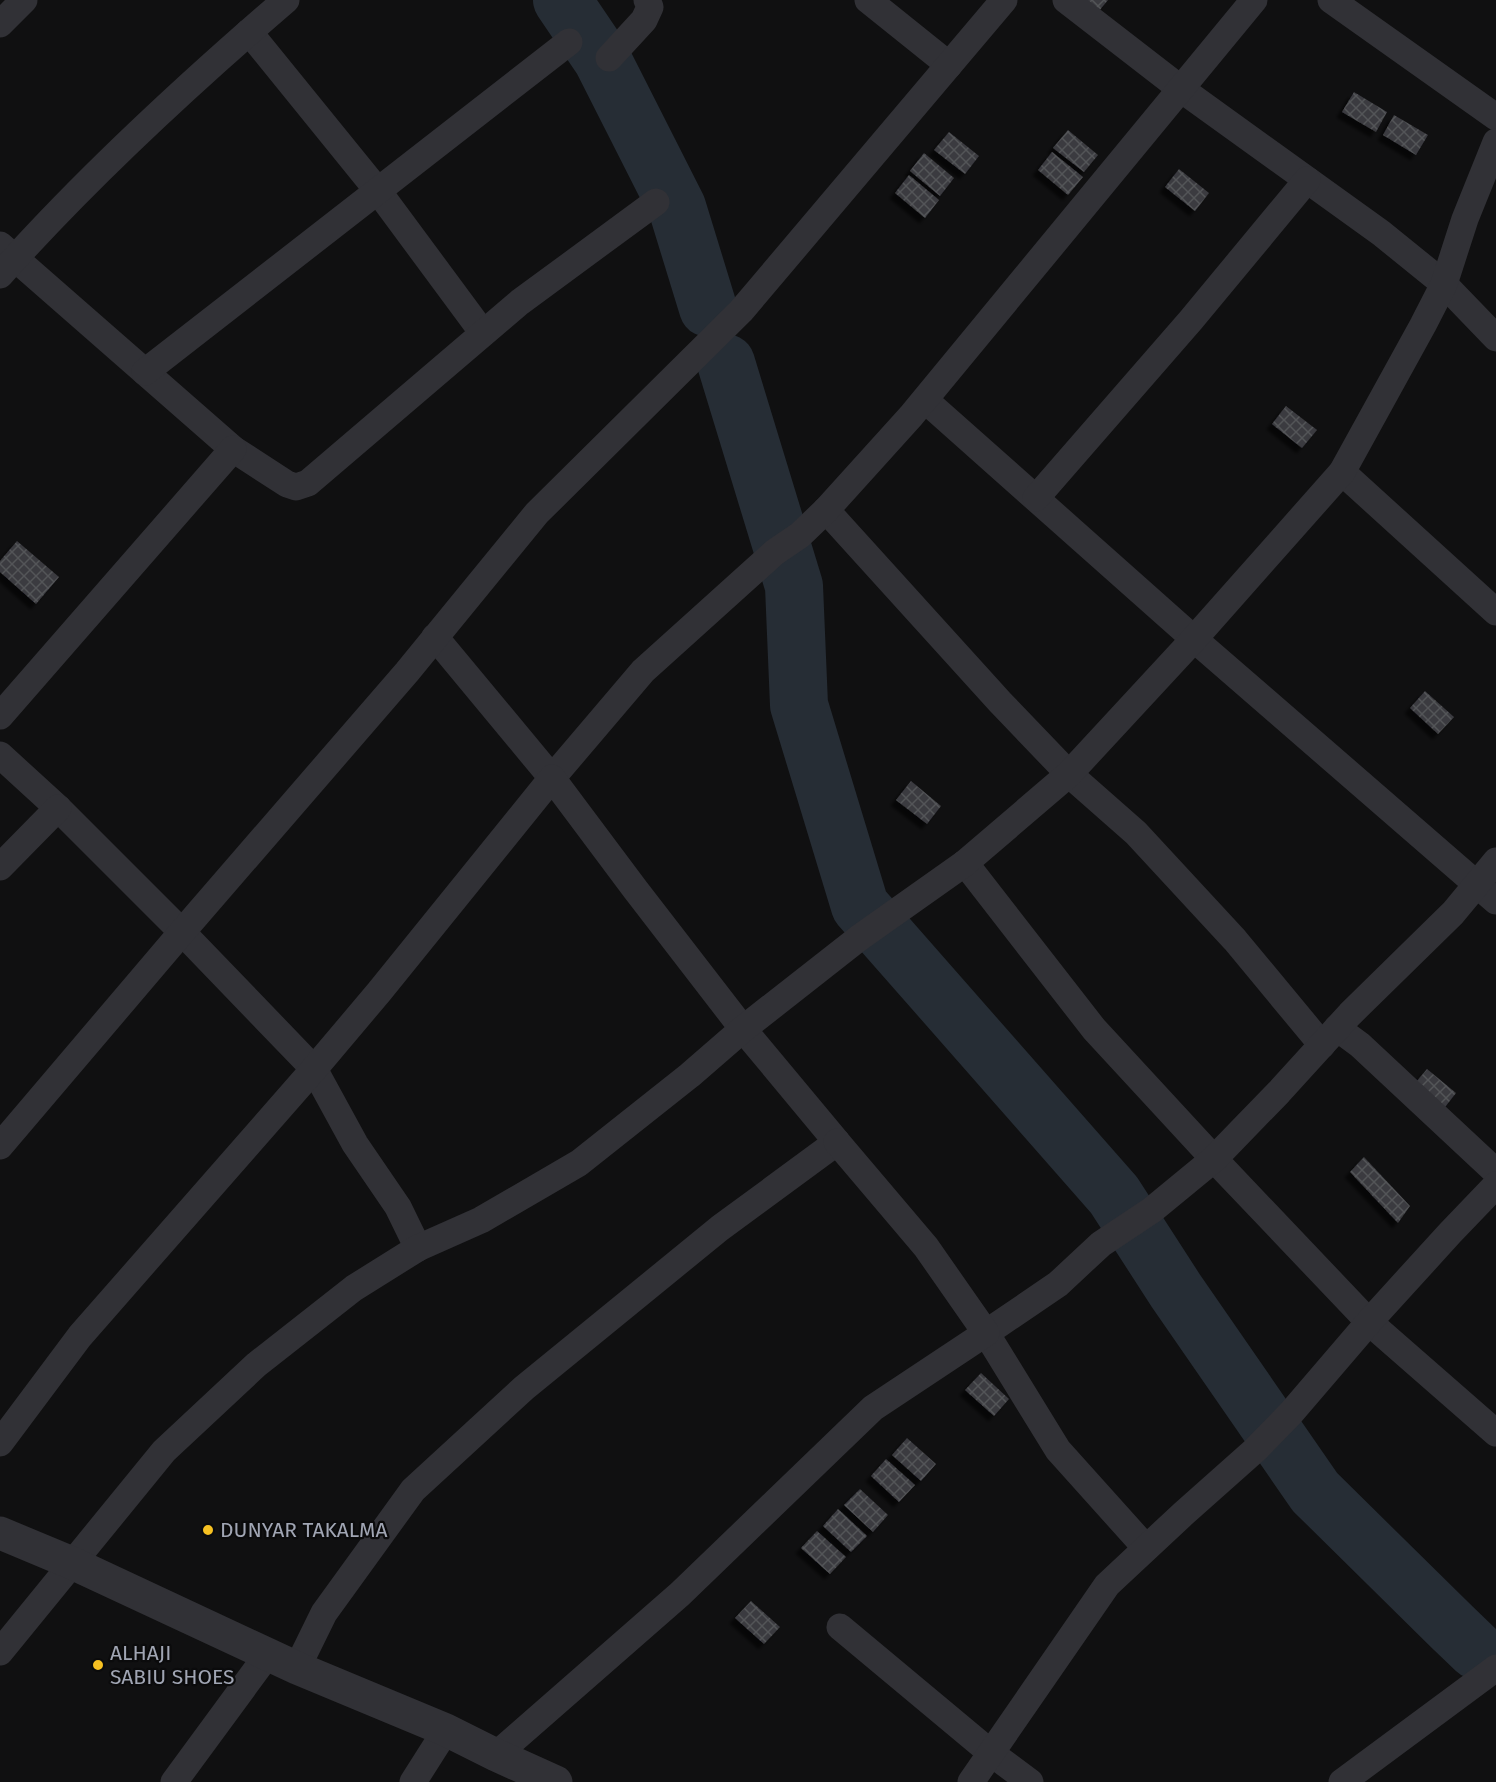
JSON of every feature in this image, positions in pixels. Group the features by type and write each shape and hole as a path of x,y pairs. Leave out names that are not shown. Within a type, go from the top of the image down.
{"street":[{"path":"0,24 24,0"},
{"path":"286,0 209,66 5,259 145,372 233,449 286,484 296,487 308,483 520,302 656,202"},
{"path":"609,58 644,20 650,7 647,0"},
{"path":"868,0 949,65"},
{"path":"0,1146 435,638 537,513 741,311 1004,0"},
{"path":"1066,0 1181,89 1381,233 1444,284 1496,338"},
{"path":"0,1443 80,1336 314,1069 552,778 643,671 775,552 800,535 826,510 925,400 1254,0"},
{"path":"1331,0 1496,117"},
{"path":"249,32 378,191 483,333"},
{"path":"145,372 569,42"},
{"path":"0,1652 164,1451 256,1365 354,1288 418,1248 481,1220 579,1163 690,1075 743,1029 860,938 965,863 1069,774 1194,639 1342,472 1424,325 1444,284 1465,219 1496,141"},
{"path":"1036,498 1184,329 1307,180"},
{"path":"925,400 1194,639 1486,892"},
{"path":"0,716 233,449"},
{"path":"1342,472 1496,612"},
{"path":"826,510 1000,702 1069,774 1136,833 1234,940 1330,1037 1360,1045 1496,1172"},
{"path":"435,638 552,778 743,1029 926,1247 986,1333 1058,1450 1146,1548"},
{"path":"0,755 58,808 314,1069 355,1144 399,1207 418,1248"},
{"path":"0,867 58,808"},
{"path":"495,1755 680,1594 873,1408 1058,1284 1101,1245 1152,1210 1214,1159 1350,1014 1453,913 1486,892 1496,861"},
{"path":"965,863 1094,1029 1214,1159 1369,1322 1496,1433"},
{"path":"297,1668 324,1613 412,1490 524,1388 729,1221 837,1142"},
{"path":"971,1782 1107,1586 1255,1450 1291,1413 1369,1322 1496,1185"},
{"path":"0,1533 72,1563 297,1668 446,1730 556,1782"},
{"path":"840,1627 991,1753 1030,1782"},
{"path":"174,1782 268,1654"},
{"path":"1342,1782 1496,1668"},
{"path":"413,1782 446,1730"}],"building":[{"path":"1087,0 1108,0 1099,11"},
{"path":"1354,92 1387,112 1376,132 1342,112"},
{"path":"1394,115 1428,135 1416,155 1383,135"},
{"path":"1068,130 1098,155 1084,172 1053,148"},
{"path":"949,132 979,156 965,174 934,150"},
{"path":"1052,152 1083,177 1068,195 1038,170"},
{"path":"924,153 954,178 940,196 910,171"},
{"path":"1179,169 1209,193 1195,211 1165,187"},
{"path":"909,175 939,200 925,218 895,193"},
{"path":"1286,406 1317,430 1302,448 1272,424"},
{"path":"17,541 59,577 36,604 0,572 0,561"},
{"path":"1425,691 1454,717 1438,734 1410,708"},
{"path":"911,781 941,806 927,824 896,800"},
{"path":"1427,1069 1456,1093 1442,1111 1412,1087"},
{"path":"1364,1157 1410,1206 1398,1223 1350,1172"},
{"path":"981,1373 1009,1399 994,1416 965,1390"},
{"path":"907,1438 936,1464 921,1481 892,1455"},
{"path":"886,1459 915,1485 899,1502 871,1476"},
{"path":"860,1489 888,1515 873,1532 844,1505"},
{"path":"838,1509 867,1536 851,1552 823,1526"},
{"path":"817,1531 846,1557 830,1574 801,1548"},
{"path":"751,1601 780,1627 764,1644 735,1618"}],"waterway":[{"path":"562,0 602,59 677,207 708,308"},
{"path":"726,363 794,586 799,705 860,906 1114,1195 1176,1291 1315,1492 1476,1650"}],"place":[{"name":"DUNYAR TAKALMA","path":"208,1530"},
{"name":"ALHAJI SABIU SHOES","path":"98,1665"}]}
